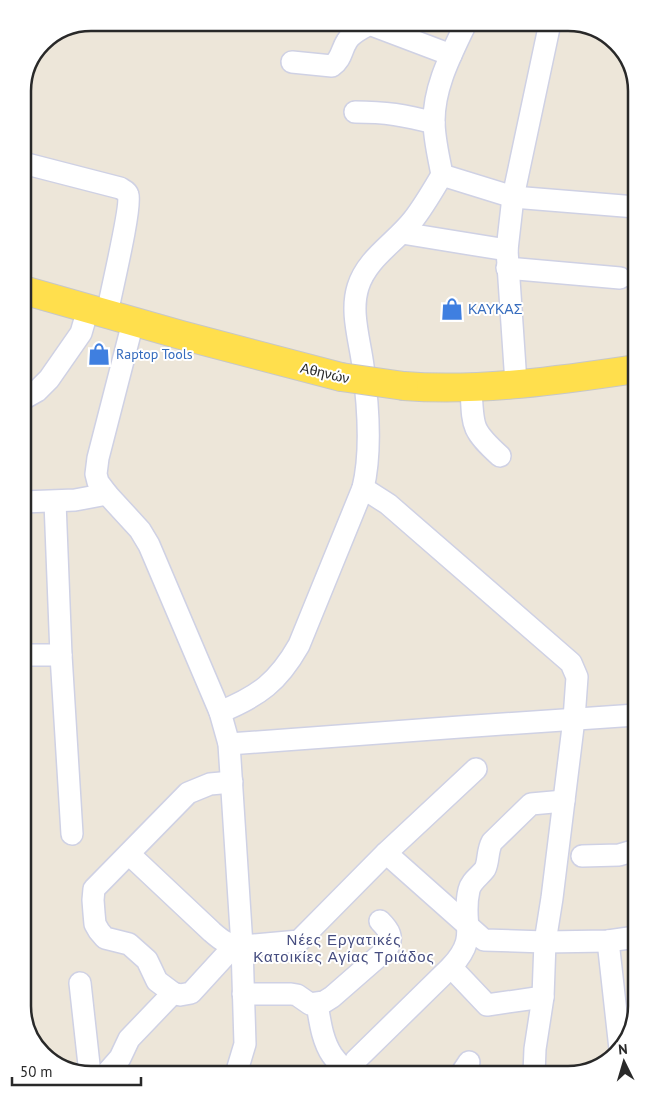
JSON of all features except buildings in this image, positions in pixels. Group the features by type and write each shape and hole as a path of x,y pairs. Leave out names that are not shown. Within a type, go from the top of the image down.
{"main road":[{"name":"Αθηνών","path":"31,292 133,322 341,377 404,386 436,388 516,383 628,370"}],"street":[{"path":"292,62 332,66 340,58 346,41 358,31"},
{"path":"390,31 451,55"},
{"path":"220,712 244,702 262,691 289,663 299,645 363,488 367,468 367,418 363,367 355,315 356,294 360,280 372,260 402,233 414,219 442,175 434,124 435,99 441,78 462,31"},
{"path":"516,383 507,259 513,197 548,31"},
{"path":"355,112 384,112 406,115 434,124"},
{"path":"31,165 120,188 129,196 125,226 97,311 49,380 31,394"},
{"path":"442,175 513,197 628,206"},
{"path":"402,233 507,259 620,278"},
{"path":"133,322 97,462 96,478 107,494 140,530 149,545 220,712 229,744 238,946 243,994 245,1044 238,1066"},
{"path":"471,386 472,418 475,429 481,438 500,456"},
{"path":"363,488 388,504 571,663 577,677 574,719 545,942 543,997 535,1066"},
{"path":"31,502 75,500 107,494"},
{"path":"55,502 72,834"},
{"path":"31,655 62,655"},
{"path":"229,744 628,716"},
{"path":"129,854 212,932 227,943 238,946 293,943 301,940 386,853 476,769"},
{"path":"232,782 210,784 188,793 94,889 93,900 96,926 105,938 129,944 147,960 157,981 173,993 180,995 191,993 238,946"},
{"path":"353,1066 356,1060 462,954 468,938 469,889 472,882 485,868 492,842 531,804 564,801"},
{"path":"582,856 619,855 628,852"},
{"path":"386,853 481,938 488,941 545,942 628,938"},
{"path":"243,994 291,994 297,995 310,1004 317,1004 332,997 388,948 391,942 390,936 387,928 380,921"},
{"path":"608,940 619,1037"},
{"path":"451,967 487,1005 543,997"},
{"path":"80,983 89,1066"},
{"path":"113,1066 120,1058 129,1039 173,993"},
{"path":"317,1004 326,1044 341,1066"}],"place":[{"name":"ΚΑΥΚΑΣ","path":"452,309"},
{"name":"Raptop Tools","path":"99,354"}],"district":[{"name":"Νέες Εργατικές Κατοικίες Αγίας Τριάδος","path":"344,948"}]}
